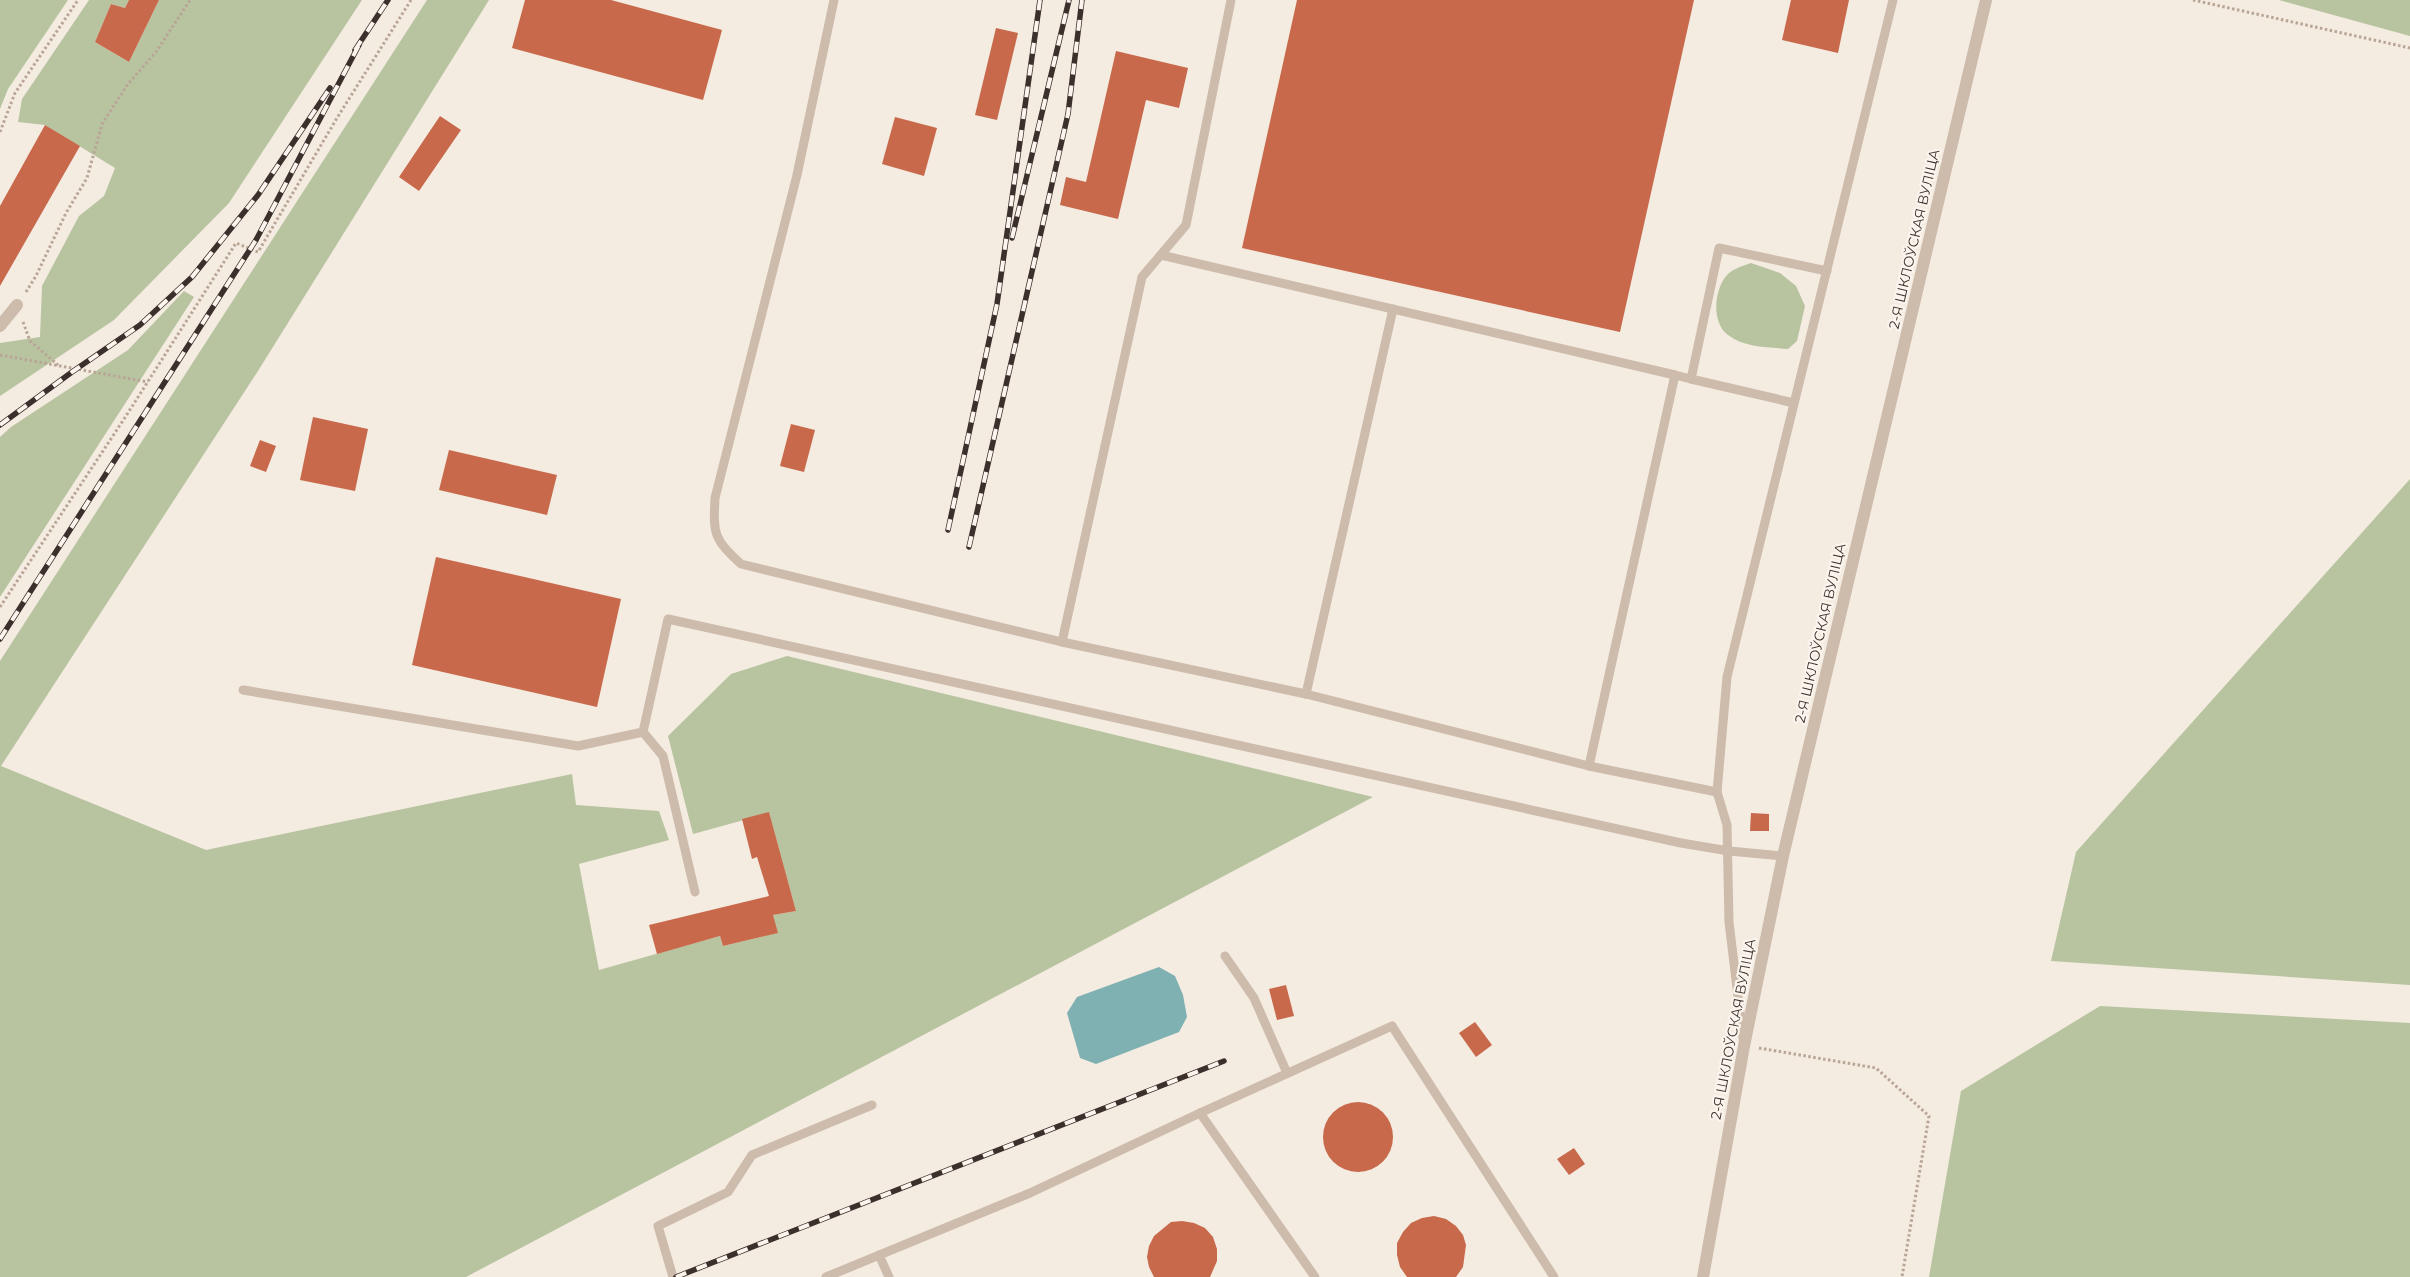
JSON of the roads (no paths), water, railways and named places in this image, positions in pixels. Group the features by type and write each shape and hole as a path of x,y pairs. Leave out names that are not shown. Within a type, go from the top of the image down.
{"street":[{"name":"2-Я ШКЛОЎСКАЯ ВУЛІЦА","path":"1703,1277 1744,1046 1782,856 1986,0"},
{"path":"0,326 17,305"}],"lane":[{"path":"834,0 798,175 715,498 714,523 720,544 741,564 1062,642 1306,694 1589,766 1717,792"},
{"path":"1062,642 1142,277 1186,225 1232,0"},
{"path":"1744,1046 1729,922 1727,825 1717,792 1727,677 1893,0"},
{"path":"1692,379 1720,248 1827,271"},
{"path":"1161,255 1794,403"},
{"path":"1306,694 1393,309"},
{"path":"1589,766 1675,375"},
{"path":"643,732 668,619 1642,834 1729,851 1782,856"},
{"path":"243,690 578,746 643,732"},
{"path":"643,732 663,756 695,892"},
{"path":"1225,956 1254,998 1287,1073"},
{"path":"826,1277 1030,1193 1200,1112 1392,1026 1554,1277"},
{"path":"673,1277 658,1226 728,1192 752,1155 872,1105"},
{"path":"1200,1112 1314,1277"},
{"path":"879,1255 889,1277"}],"water":[{"path":"1159,967 1175,976 1183,995 1187,1017 1179,1032 1096,1064 1080,1058 1067,1013 1077,997"}],"railway":[{"path":"355,50 388,0"},
{"path":"948,530 997,304 1040,0"},
{"path":"1012,238 1069,0"},
{"path":"969,547 1068,114 1082,0"},
{"path":"0,639 256,240 359,45"},
{"path":"0,425 140,325 192,277 258,195 330,88"},
{"path":"676,1277 1224,1061"}]}
